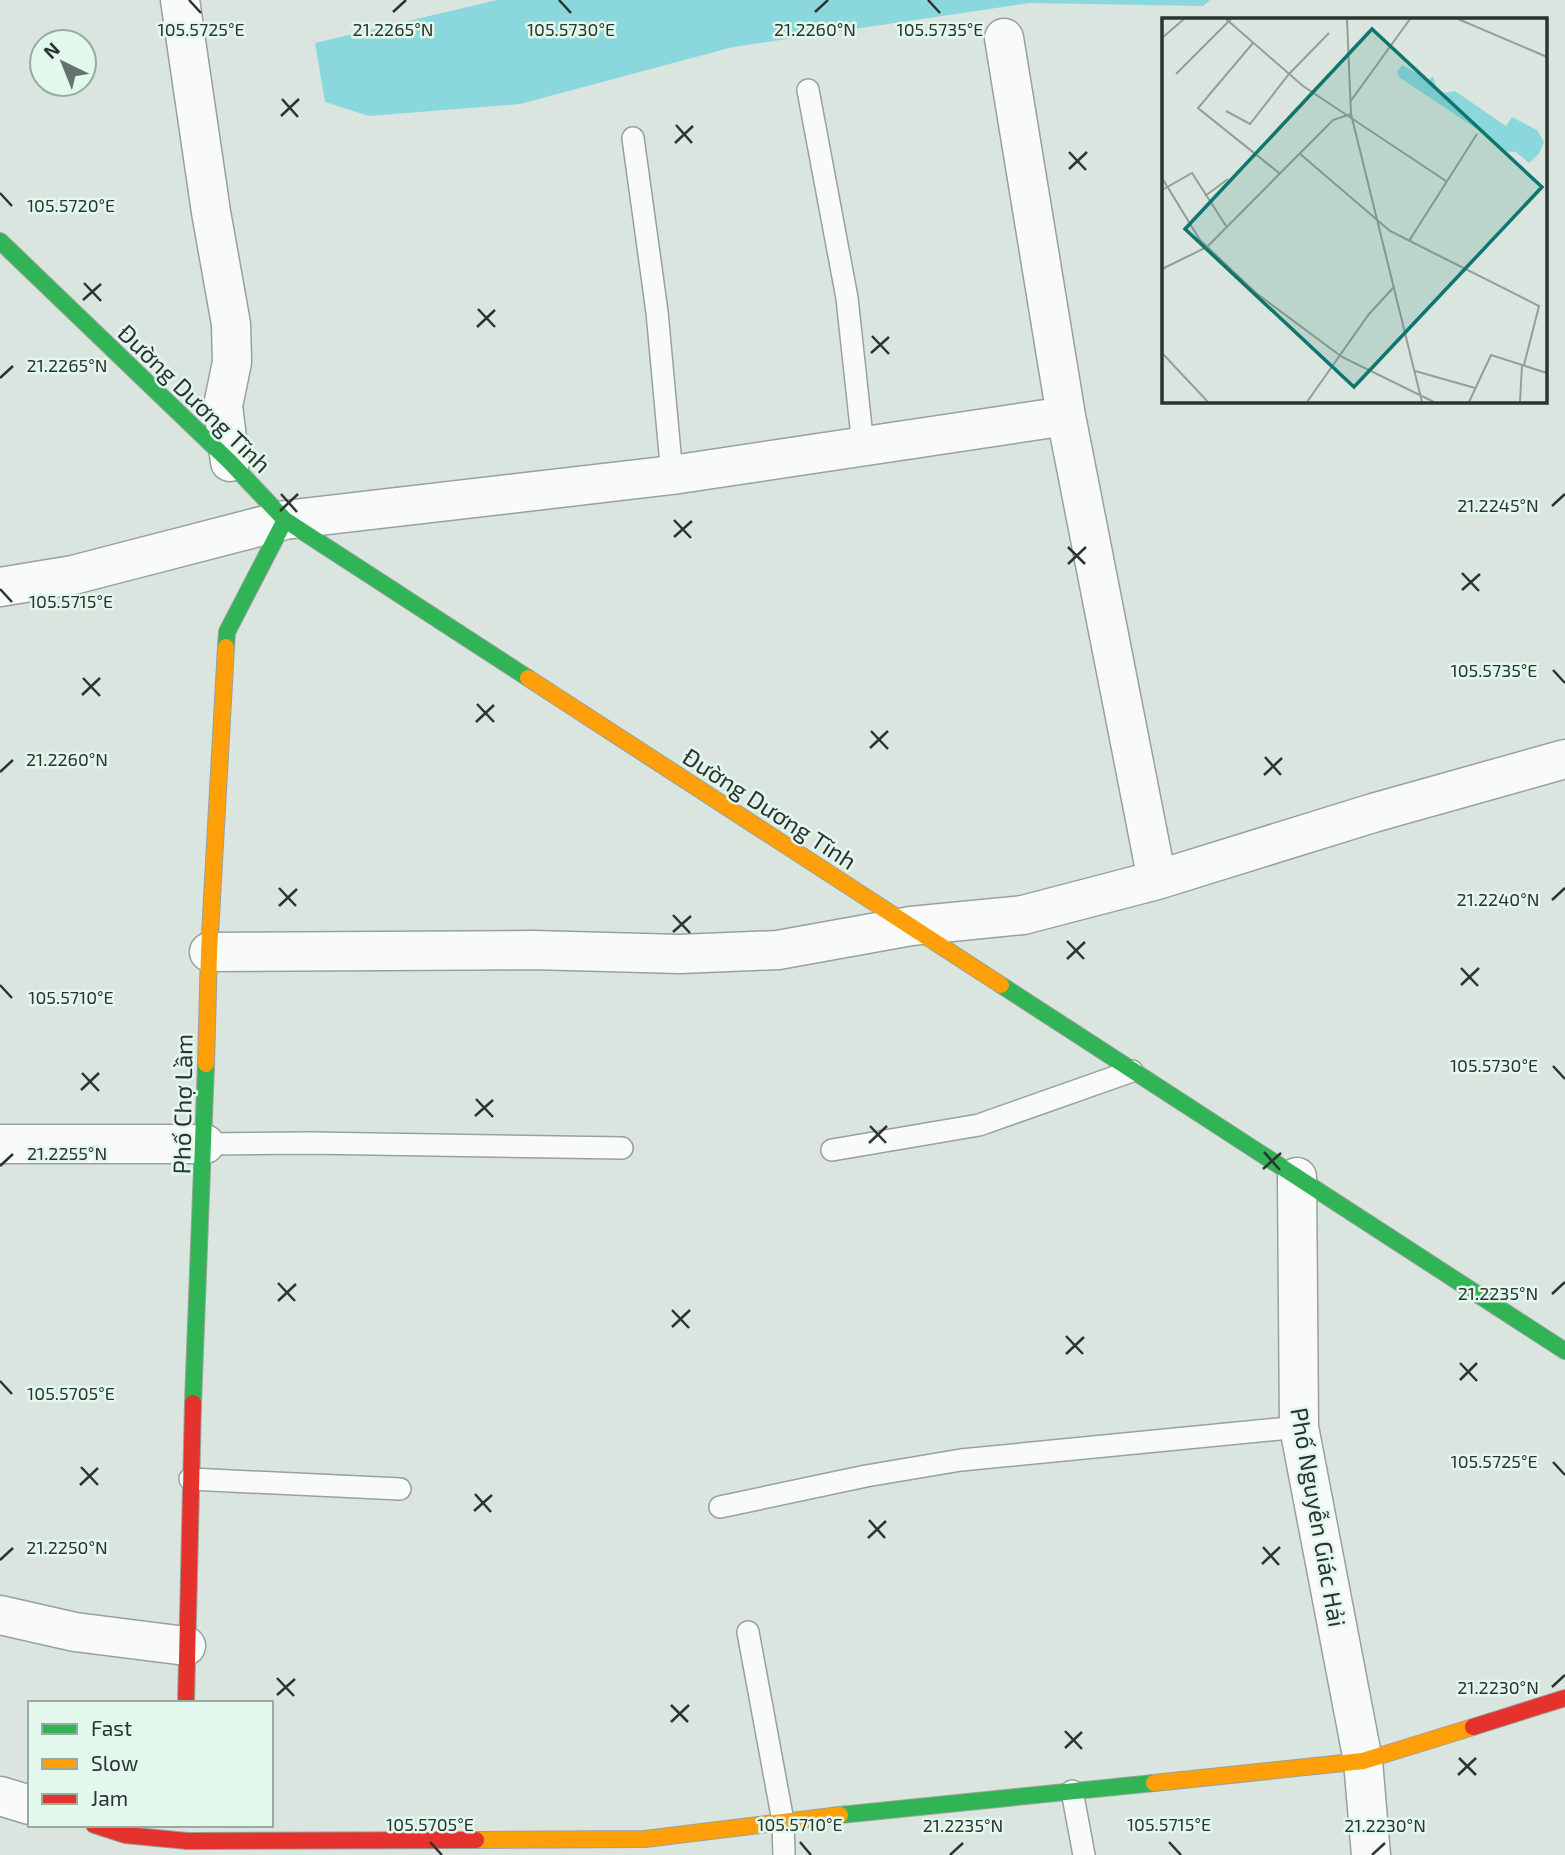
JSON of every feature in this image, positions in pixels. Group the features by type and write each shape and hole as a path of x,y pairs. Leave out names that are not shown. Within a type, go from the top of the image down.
{"street":[{"path":"180,0 211,212 231,324 232,362 223,406 230,462"},
{"path":"1004,38 1066,416 1157,880"},
{"name":"Đường Dương Tĩnh","path":"0,241 230,462 285,520 1565,1351"},
{"path":"0,587 73,575 285,520 672,475 1066,416"},
{"name":"Phố Chợ Lầm","path":"186,1701 190,1479 205,1144 209,952 227,632 285,520"},
{"path":"209,952 533,950 680,954 778,950 911,926 1023,915 1157,880 1373,813 1565,759"},
{"path":"0,1144 205,1144"},
{"name":"Phố Nguyễn Giác Hải","path":"1297,1177 1298,1427 1363,1761 1371,1855"},
{"path":"0,1615 75,1632 186,1646"},
{"path":"100,1827 125,1835 185,1840 645,1839 783,1821 1363,1761 1565,1698"},
{"path":"0,1796 28,1804"}],"lane":[{"path":"808,90 847,298 863,446"},
{"path":"633,138 657,312 672,475"},
{"path":"832,1150 979,1125 1132,1071"},
{"path":"205,1144 622,1148"},
{"path":"720,1507 866,1476 961,1460 1298,1427"},
{"path":"190,1479 400,1489"},
{"path":"748,1632 783,1821 784,1855"},
{"path":"1072,1791 1084,1855"}],"water":[{"path":"497,0 1210,0 1203,6 1029,3 733,47 520,104 369,116 325,102 315,43"}],"traffic: fast":[{"path":"0,241 230,462 285,520 528,678"},
{"path":"226,647 227,632 285,520"},
{"path":"1001,985 1565,1351"},
{"path":"193,1403 206,1064"},
{"path":"840,1815 1154,1783"}],"traffic: slow":[{"path":"206,1064 209,952 226,647"},
{"path":"528,678 1001,985"},
{"path":"1154,1783 1363,1761 1473,1727"},
{"path":"476,1840 645,1839 840,1815"}],"traffic: jam":[{"path":"186,1701 193,1403"},
{"path":"1473,1727 1565,1698"},
{"path":"100,1827 125,1835 187,1841 476,1840"}]}
